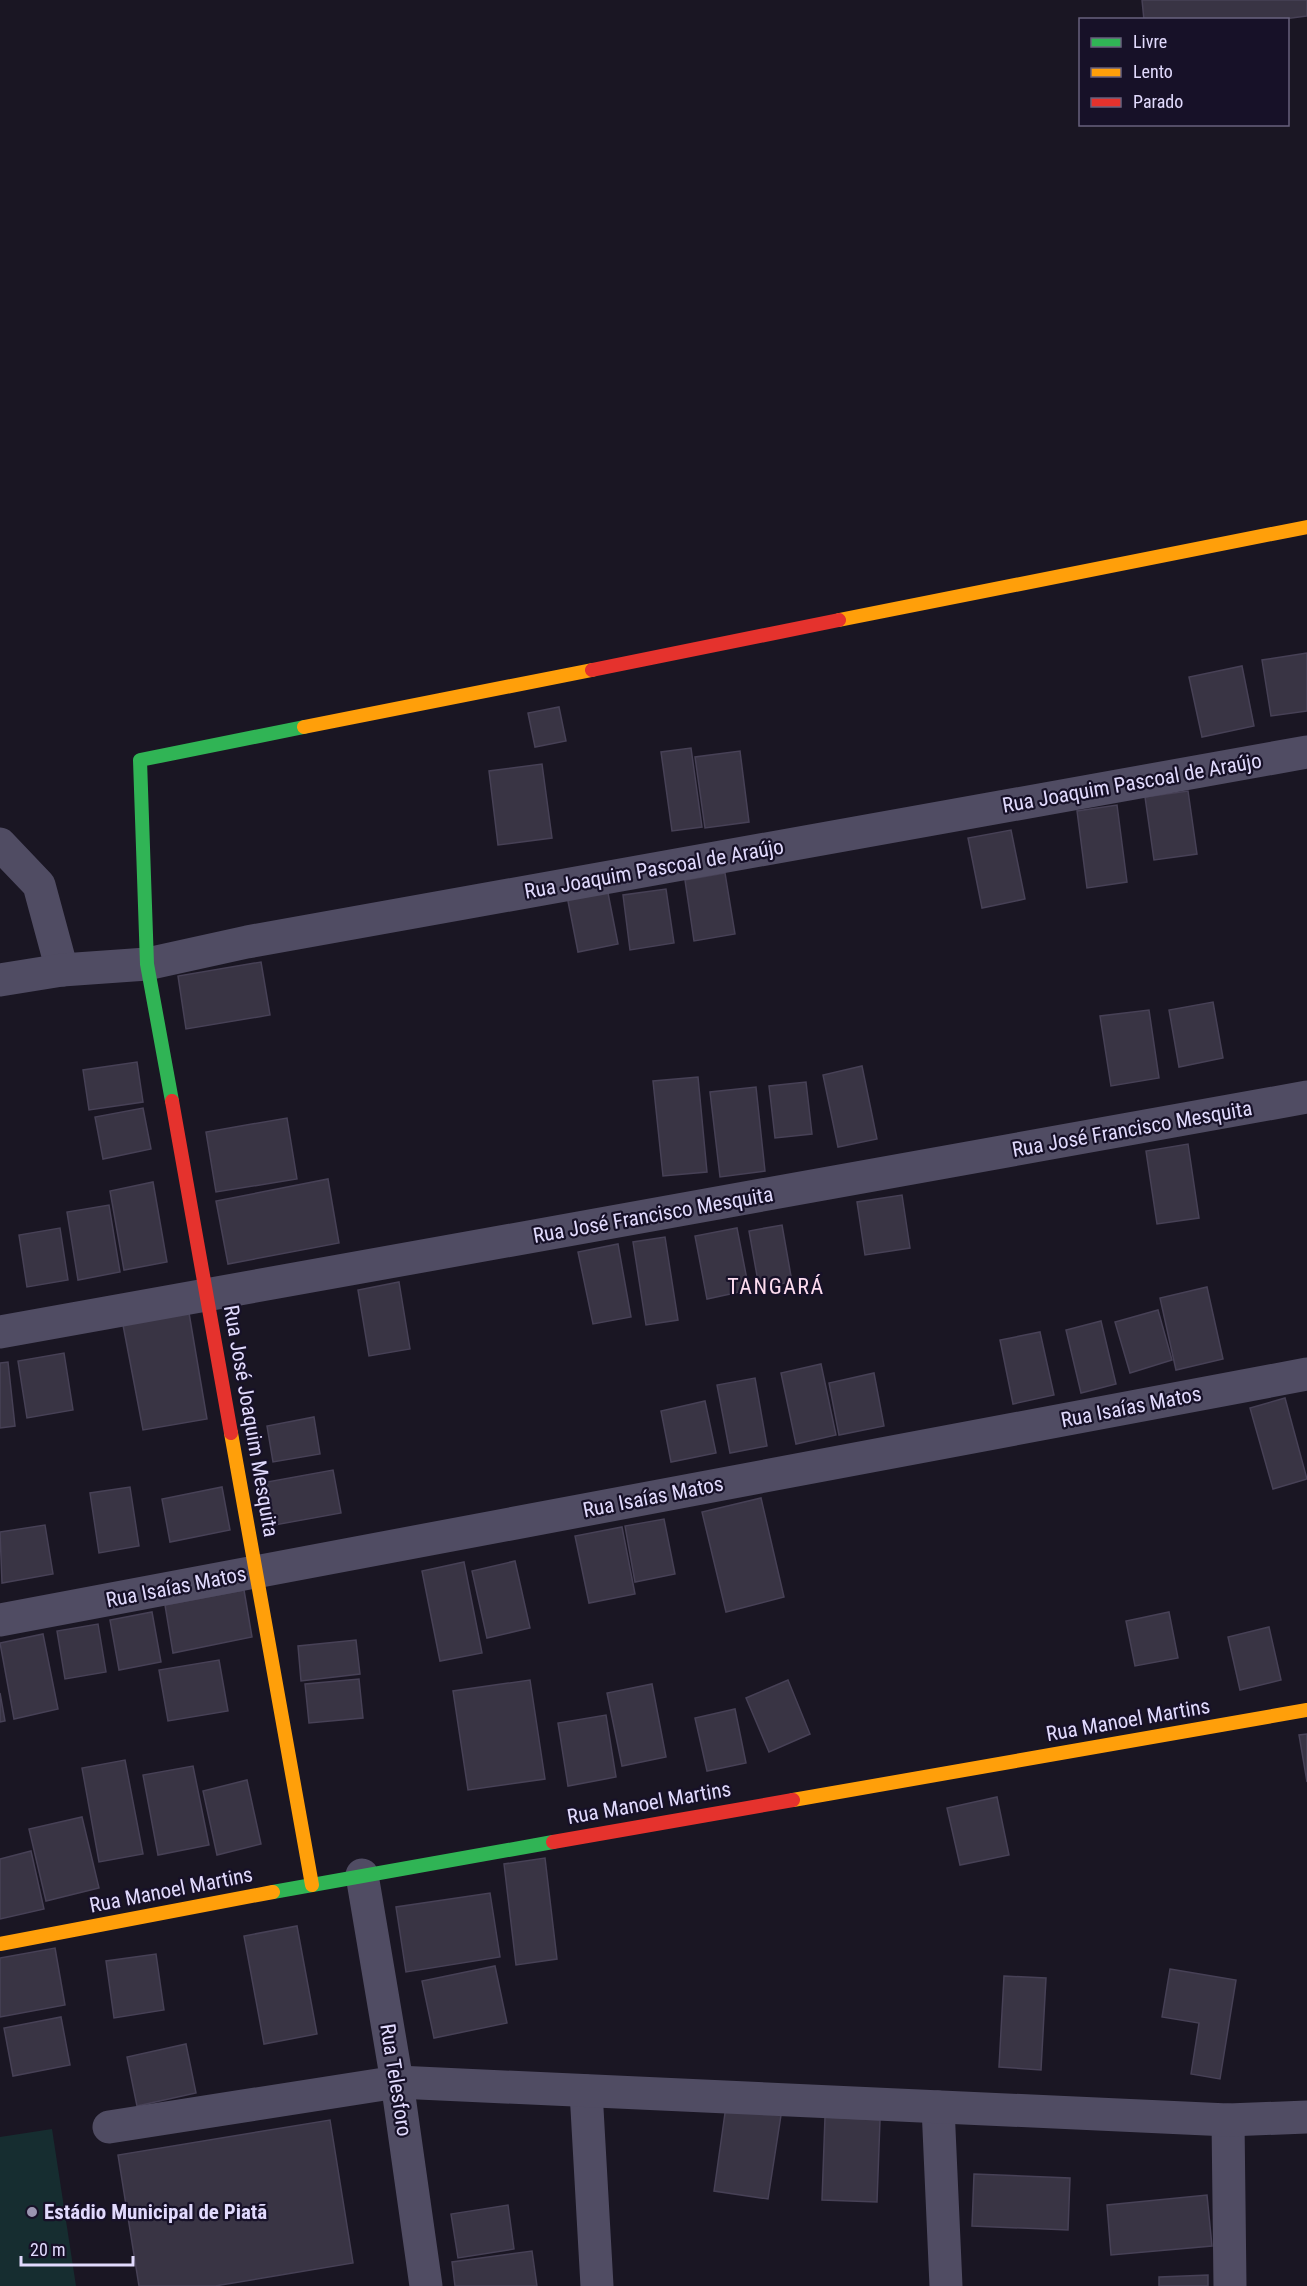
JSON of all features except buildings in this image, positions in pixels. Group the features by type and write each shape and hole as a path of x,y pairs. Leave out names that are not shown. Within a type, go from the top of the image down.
{"street":[{"name":"Rua José Joaquim Mesquita","path":"312,1885 147,964 140,760 1307,527"},
{"name":"Rua Joaquim Pascoal de Araújo","path":"0,980 62,970 147,964 247,942 1307,752"},
{"path":"0,844 39,885 62,970"},
{"name":"Rua José Francisco Mesquita","path":"0,1332 1307,1098"},
{"name":"Rua Isaías Matos","path":"0,1620 1307,1374"},
{"name":"Rua Manoel Martins","path":"0,1944 362,1875 1307,1710"},
{"name":"Rua Telesforo","path":"362,1875 397,2082 426,2286"},
{"path":"109,2127 397,2082 1228,2120 1307,2117"},
{"path":"586,2091 597,2286"},
{"path":"938,2107 946,2286"},
{"path":"1228,2120 1230,2286"}],"green space":[{"name":"Estádio Municipal de Piatã","path":"52,2129 76,2286 0,2286 0,2137"}],"traffic: fast":[{"path":"172,1101 147,964 140,760 304,727"},
{"path":"273,1892 553,1842"}],"traffic: slow":[{"path":"839,620 1307,527"},
{"path":"304,727 592,670"},
{"path":"231,1433 312,1885"},
{"path":"793,1800 1307,1710"},
{"path":"0,1944 273,1892"}],"traffic: jam":[{"path":"592,670 839,620"},
{"path":"172,1101 231,1433"},
{"path":"553,1842 793,1800"}],"place":[{"name":"Estádio Municipal de Piatã","path":"32,2212"}],"district":[{"name":"TANGARÁ","path":"776,1286"}]}
